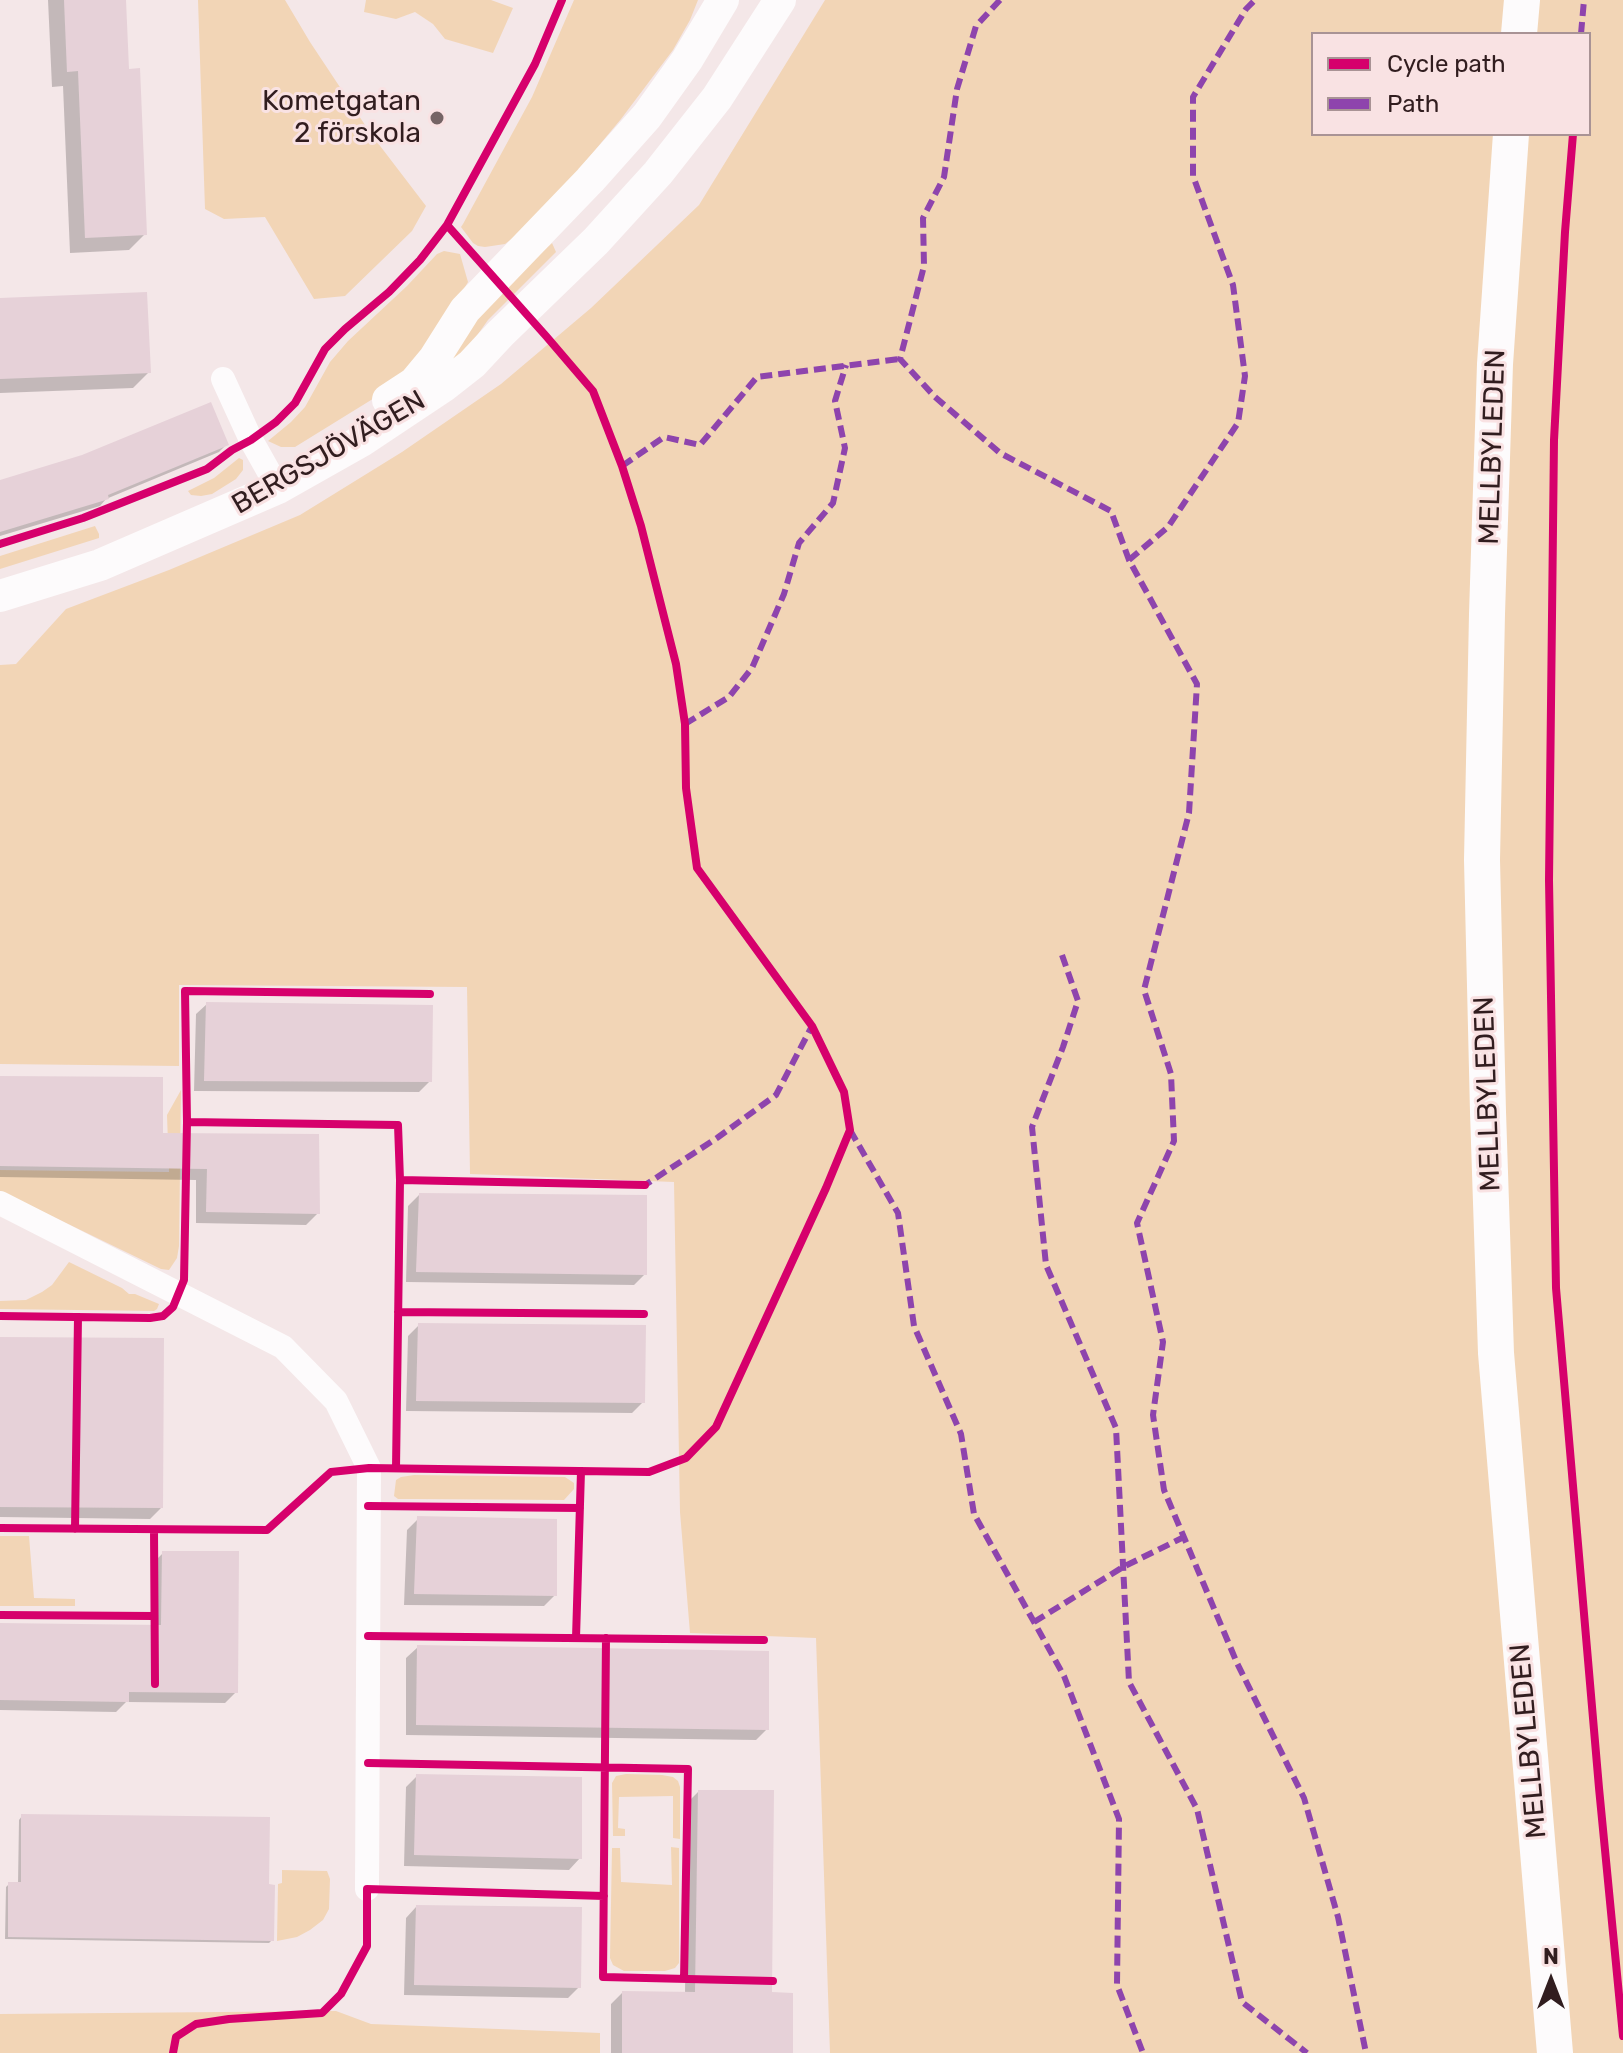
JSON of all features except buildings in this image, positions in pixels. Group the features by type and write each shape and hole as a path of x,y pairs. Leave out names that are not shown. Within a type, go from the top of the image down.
{"main road":[{"path":"1519,32 1522,0"},
{"name":"MELLBYLEDEN","path":"1511,136 1495,364 1488,570 1482,860 1487,1096 1496,1353 1555,2053"}],"street":[{"name":"BERGSJÖVÄGEN","path":"0,577 94,548 273,480 414,383 434,359 465,310 647,116 687,60 723,0"},
{"name":"BERGSJÖVÄGEN","path":"0,596 100,565 273,480 363,440 444,386 472,364 596,241 658,173 717,98 780,0"},
{"path":"223,379 273,480"},
{"path":"0,1203 283,1347 336,1401 369,1468 367,1889"}],"shaded area":[{"path":"198,0 285,0 371,134 426,206 412,231 345,296 314,299 265,217 224,219 205,209"},
{"path":"366,0 491,0 513,8 493,53 445,39 433,24 415,12 396,19 364,12"},
{"path":"574,0 698,0 673,50 561,191 527,227 505,244 478,246 461,227 532,97"},
{"path":"825,0 1623,0 1623,2053 830,2053 816,1638 690,1633 680,1512 674,1182 470,1174 467,987 179,985 179,1066 0,1064 0,665 16,664 66,609 300,515 402,452 501,384 591,308 699,205"},
{"path":"552,243 556,252 488,320 456,365 438,366 469,320"},
{"path":"444,251 460,254 468,282 397,384 295,447 281,447 268,441 305,407 330,362 348,341 437,254"},
{"path":"239,458 243,460 243,470 236,479 212,494 191,495 188,491 214,478"},
{"path":"95,526 99,538 0,569 0,556"},
{"path":"181,1090 179,1246 177,1258 169,1270 161,1269 0,1191 0,1170 169,1172 167,1115"},
{"path":"69,1262 129,1294 159,1304 157,1309 0,1309 0,1301 26,1300 42,1292 52,1285"},
{"path":"414,1475 565,1477 574,1483 574,1489 564,1500 398,1499 394,1496 396,1480"},
{"path":"0,1536 29,1536 34,1598 75,1599 75,1606 0,1606"},
{"path":"662,1775 678,1781 680,1839 673,1838 673,1796 619,1797 618,1828 625,1829 625,1836 613,1836 612,1783 616,1776"},
{"path":"671,1847 679,1848 679,1963 665,1971 624,1971 613,1965 610,1958 612,1848 620,1848 621,1882 672,1885"},
{"path":"282,1870 327,1871 330,1879 329,1909 323,1920 310,1930 297,1937 277,1941 278,1884 282,1883"},
{"path":"336,2011 371,2024 600,2033 600,2053 0,2053 0,2014"}],"marked path":[{"path":"1000,0 976,26 957,89 944,177 923,218 924,266 900,359 935,397 1000,453 1111,511 1129,560 1197,684 1189,813 1144,990 1171,1074 1174,1141 1137,1223 1163,1342 1153,1415 1164,1490 1237,1663 1304,1798 1338,1917 1366,2053"},
{"path":"1129,560 1168,527 1238,423 1245,376 1233,285 1193,176 1193,97 1246,9 1255,0"},
{"path":"1581,32 1584,0"},
{"path":"622,466 664,437 700,445 757,377 900,359"},
{"path":"685,724 729,697 752,668 784,594 799,543 833,503 845,448 835,401 846,365"},
{"path":"1062,955 1078,1001 1032,1127 1046,1265 1116,1428 1129,1682 1197,1809 1242,2002 1307,2053"},
{"path":"640,1185 645,1185 717,1138 776,1095 812,1026"},
{"path":"850,1130 898,1213 914,1326 961,1434 974,1514 1064,1676 1119,1819 1117,1985 1143,2053"},
{"path":"1034,1622 1123,1567 1184,1537"}],"cycle path":[{"path":"0,544 83,518 207,469 276,422 295,403 325,349 389,292 420,260 447,225 535,64 562,0"},
{"path":"1573,136 1554,440 1549,880 1556,1288 1623,2036"},
{"path":"0,1528 267,1530 331,1472 369,1468 649,1472 686,1458 716,1427 850,1130 844,1092 812,1026 697,868 686,788 685,724 676,664 641,526 593,391 447,225"},
{"path":"0,1316 150,1318 163,1316 173,1307 184,1280 187,1122 185,991 430,994"},
{"path":"187,1122 398,1125 396,1468"},
{"path":"400,1180 645,1185"},
{"path":"398,1312 644,1314"},
{"path":"75,1529 78,1317"},
{"path":"576,1638 581,1471"},
{"path":"368,1506 580,1508"},
{"path":"154,1530 155,1684"},
{"path":"0,1615 154,1616"},
{"path":"368,1636 764,1640"},
{"path":"606,1638 603,1977 773,1981"},
{"path":"368,1763 688,1769 684,1979"},
{"path":"173,2053 176,2037 196,2024 322,2013 341,1994 367,1946 367,1889 604,1896"}],"place":[{"name":"Kometgatan 2 förskola","path":"437,118"}]}
